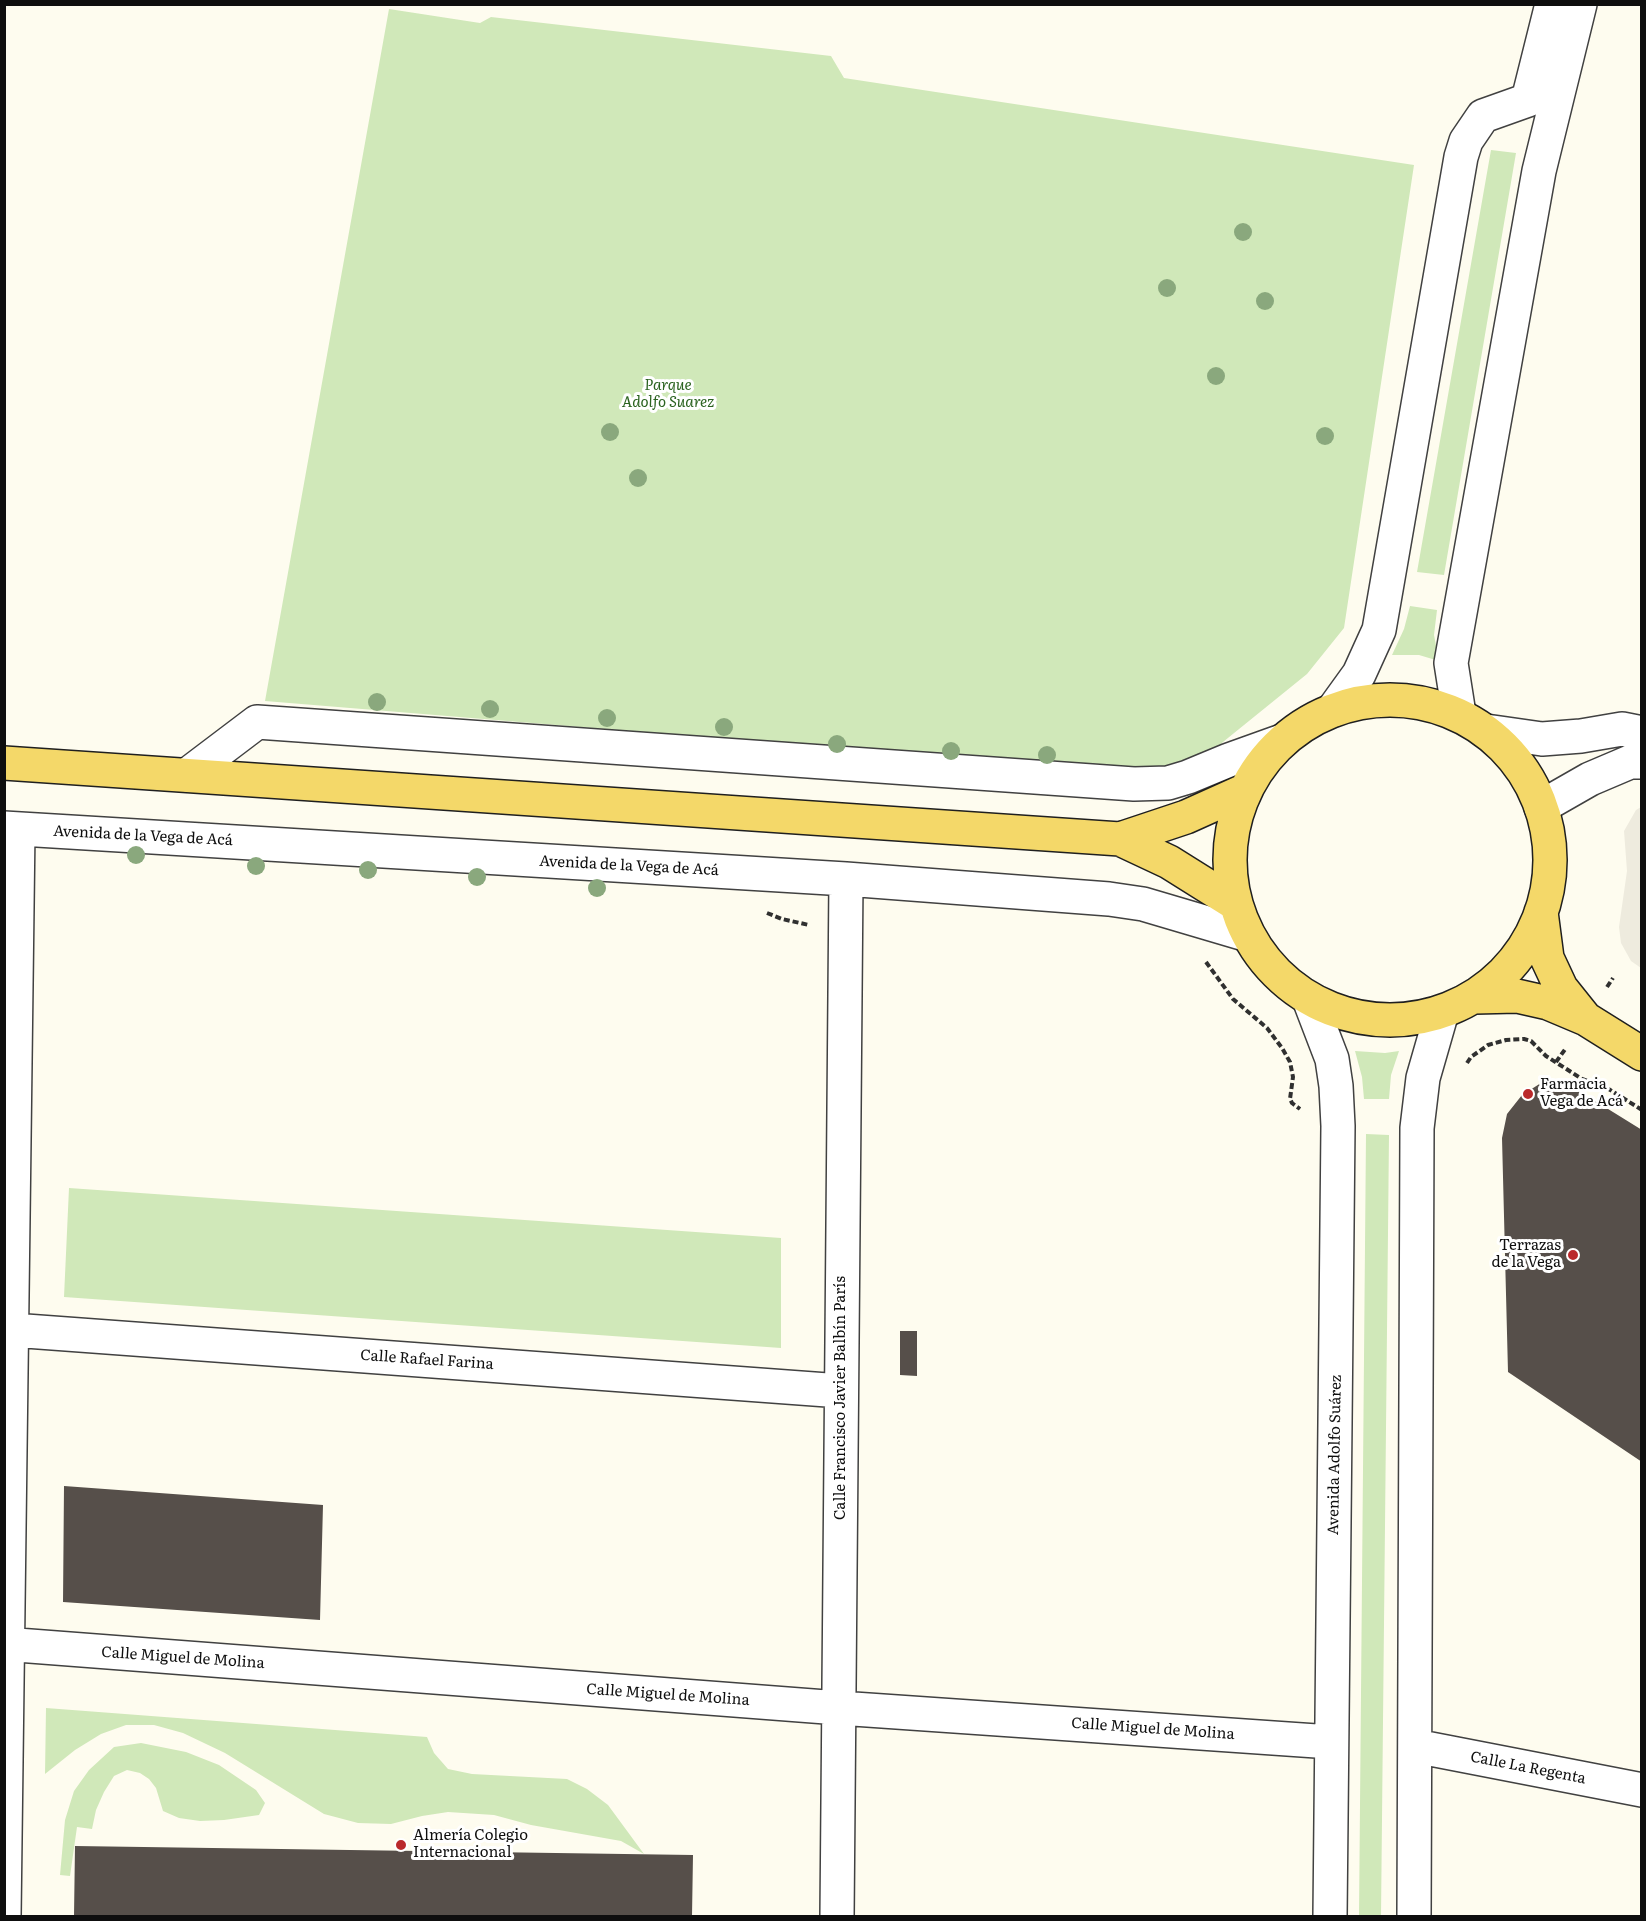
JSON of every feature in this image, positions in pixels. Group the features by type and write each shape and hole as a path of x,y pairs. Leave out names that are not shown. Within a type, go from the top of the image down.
{"main road":[{"path":"1396,699 1428,703 1459,714 1486,731 1504,747 1532,785 1548,833 1550,859 1548,886 1541,912 1530,937 1515,960 1497,980 1475,997 1442,1012 1415,1019 1379,1020 1334,1011 1310,999 1285,981 1264,960 1248,935 1236,904 1230,875 1230,846 1235,817 1246,790 1255,772 1282,741 1315,718 1333,710 1364,701 1396,699"},
{"path":"4,763 1120,839 1169,862 1236,904"},
{"path":"1120,839 1185,817 1246,790"},
{"path":"1541,912 1547,958 1561,988 1586,1019"},
{"path":"1475,997 1517,996 1548,1003 1586,1019 1641,1054"}],"street":[{"path":"1333,710 1359,674 1379,630 1461,157 1466,141 1483,116 1528,100 1552,4"},
{"path":"1459,714 1451,663 1539,171 1580,4"},
{"path":"187,775 257,722 1134,784 1168,783 1282,741"},
{"path":"1486,731 1542,739 1581,736 1622,729 1641,733"},
{"path":"1541,807 1590,779 1630,762 1641,762"},
{"path":"4,1916 12,1330 11,828"},
{"name":"Avenida de la Vega de Acá","path":"11,828 846,879 1109,899 1143,904 1248,935"},
{"name":"Calle Francisco Javier Balbín París","path":"837,1917 846,879"},
{"name":"Avenida Adolfo Suárez","path":"1310,999 1332,1059 1338,1111 1330,1917"},
{"path":"1414,1917 1418,1110 1423,1078 1442,1012"},
{"name":"Calle Rafael Farina","path":"12,1330 841,1391"},
{"name":"Calle Miguel de Molina","path":"6,1644 839,1708 1331,1742"},
{"name":"Calle La Regenta","path":"1415,1746 1641,1790"}],"path":[{"path":"782,919 817,926"},
{"path":"1204,960 1233,999 1266,1028 1282,1048 1290,1062 1293,1077 1290,1099 1297,1108 1307,1110"},
{"path":"1466,1065 1471,1057 1488,1045 1506,1040 1531,1041 1546,1056 1582,1079 1607,1088 1641,1110"}],"green space":[{"name":"Parque Adolfo Suarez","path":"389,9 480,23 491,17 831,56 844,78 1414,165 1344,628 1307,674 1223,742 1188,777 265,701"},
{"path":"1491,150 1516,153 1444,575 1417,572"},
{"path":"1410,606 1437,610 1434,635 1439,661 1419,655 1392,655 1404,629"},
{"path":"1355,1051 1385,1053 1399,1051 1391,1075 1389,1099 1364,1099 1362,1077"},
{"path":"1366,1134 1389,1135 1381,1916 1359,1916"},
{"path":"69,1188 781,1238 781,1348 64,1297"},
{"path":"46,1708 427,1737 434,1753 448,1769 472,1774 567,1779 587,1789 608,1805 644,1854 621,1841 531,1825 494,1815 448,1812 391,1824 358,1823 324,1814 225,1753 183,1733 154,1725 126,1725 101,1734 75,1750 45,1774"},
{"path":"141,1743 186,1752 219,1765 256,1790 265,1803 259,1815 200,1821 179,1818 163,1811 156,1788 149,1779 140,1773 127,1770 114,1776 104,1792 96,1810 92,1829 77,1827 70,1876 60,1875 65,1820 74,1791 89,1770 114,1747"}],"shaded area":[{"path":"1641,807 1641,968 1631,961 1621,943 1619,927 1627,871 1624,831 1636,810"}],"building":[{"name":"Terrazas de la Vega","path":"1541,1083 1571,1086 1642,1130 1642,1462 1508,1372 1502,1138 1507,1114 1522,1095"},
{"path":"900,1331 917,1331 917,1376 900,1375"},
{"path":"64,1486 323,1505 320,1620 63,1602"},
{"path":"75,1846 693,1855 692,1916 74,1916"}],"place":[{"name":"Farmacia Vega de Acá","path":"1528,1094"},
{"name":"Terrazas de la Vega","path":"1573,1255"},
{"name":"Almería Colegio Internacional","path":"401,1845"}]}
